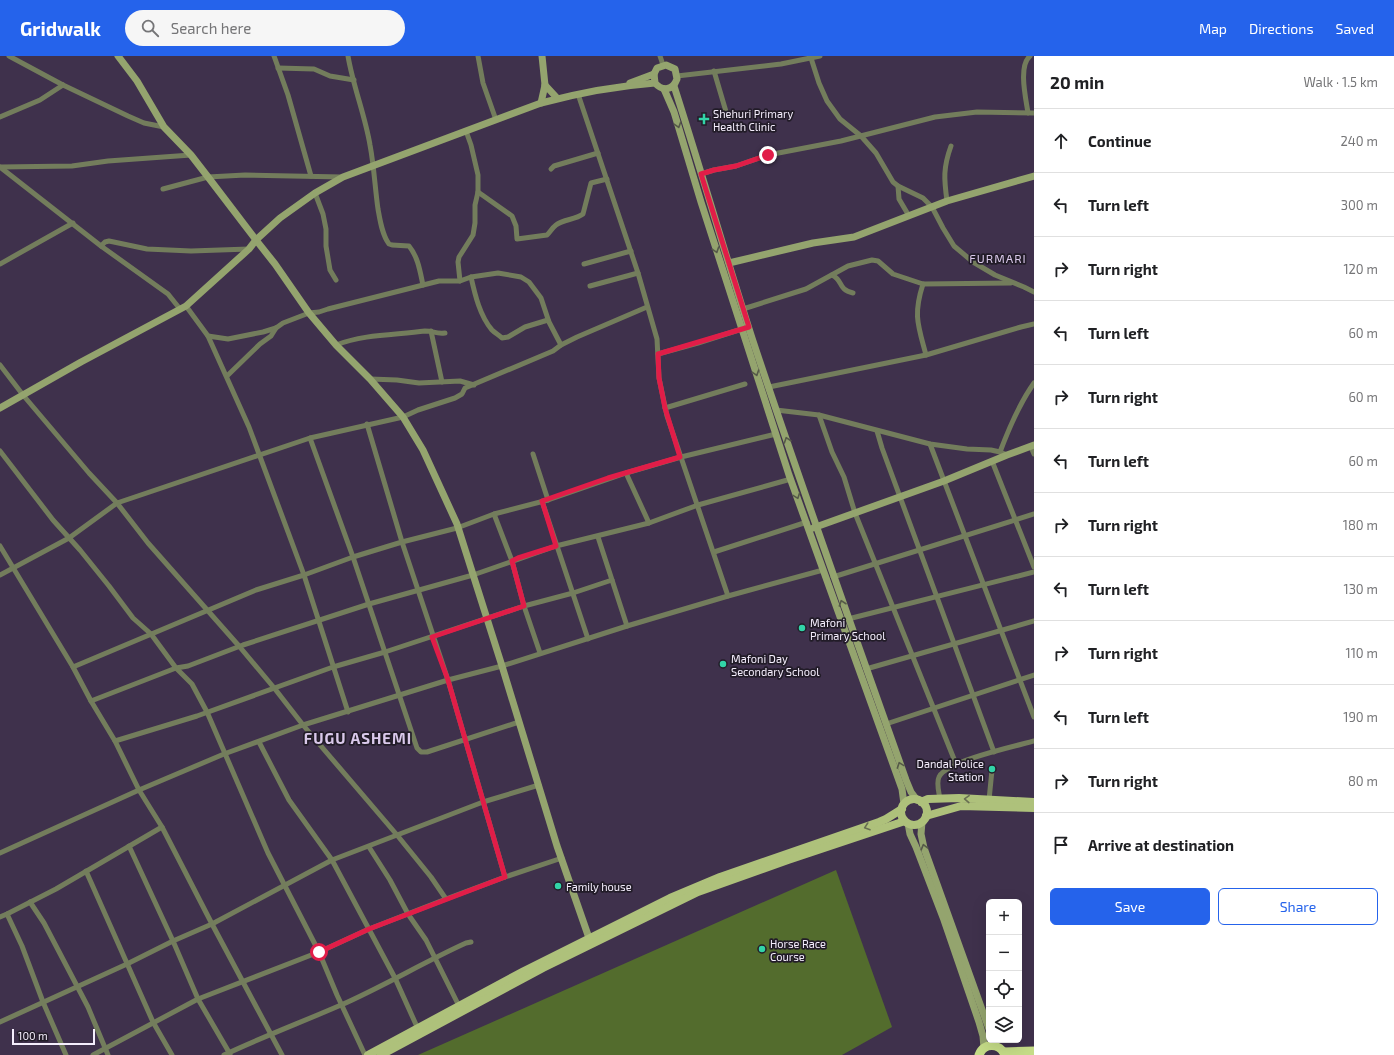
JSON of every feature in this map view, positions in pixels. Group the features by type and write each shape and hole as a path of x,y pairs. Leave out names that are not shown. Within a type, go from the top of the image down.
{"highway":[{"path":"981,1051 994,1043 1005,1053 1034,1051"}],"main road":[{"path":"118,56 137,81 164,127 191,155 275,264 309,313 336,345 370,379 403,417 423,450 457,524 562,858 589,938"},
{"path":"541,103 545,85 542,56"},
{"path":"674,86 664,89 660,88 655,83 654,74 657,68 666,65 672,67 677,72 677,79 674,86 743,309 745,328 776,434 807,522 813,528 833,577 906,780 911,792 926,808 922,834 924,848 986,1021"},
{"path":"620,86 654,74"},
{"path":"0,408 86,359 183,307 249,249 256,240 280,218 315,193 343,178 557,98 620,86 655,83"},
{"path":"545,85 557,98"},
{"path":"664,89 677,121 701,202 745,328 769,387 813,528 823,570 902,789 902,817 906,822 944,920 979,1022 984,1040 981,1051"},
{"path":"729,263 813,243 854,237 932,206 1034,176"},
{"path":"813,528 944,481 992,461 1004,454 1033,446"},
{"path":"381,1055 543,968 698,892 829,843 886,819 912,800 919,801 940,799 1034,802"},
{"path":"367,1055 589,938 698,885 829,843 906,822 917,824 924,819 961,806 1034,808"}],"street":[{"path":"9,56 63,85 144,123 164,127"},
{"path":"274,56 288,95 311,176"},
{"path":"348,56 371,147 372,166 380,219 387,242 392,245 409,246 416,256 423,285"},
{"path":"478,56 484,83 496,120"},
{"path":"660,56 663,65"},
{"path":"677,76 780,64 818,56"},
{"path":"1028,113 1023,80 1027,59 1030,56"},
{"path":"811,58 818,83 827,101 840,119 861,136 876,153 893,182 923,198 932,206 954,246 973,262 995,275 1034,292"},
{"path":"278,68 314,69 330,76 354,80"},
{"path":"714,71 727,115"},
{"path":"0,117 40,100 63,85"},
{"path":"578,94 638,273 657,339 659,378 665,408 680,457 698,505 728,596"},
{"path":"701,174 736,166 768,155 835,142 935,117 977,112 1034,113"},
{"path":"460,281 458,262 459,256 473,235 476,223 474,205 478,192 478,175 466,131"},
{"path":"947,201 944,172 950,146"},
{"path":"551,169 554,166 598,153"},
{"path":"0,167 72,166 108,161 191,155"},
{"path":"0,167 101,246 168,294 183,307 208,336 249,427 304,575 348,712"},
{"path":"163,189 208,177 245,175 343,178"},
{"path":"478,192 512,216 516,226 517,239 547,235 556,225 584,214 591,183 607,178"},
{"path":"898,186 899,199 909,216"},
{"path":"315,193 323,214 326,229 326,246 330,270 336,280"},
{"path":"0,264 73,223"},
{"path":"101,246 105,242 109,241 148,249 191,251 249,249"},
{"path":"584,264 631,252"},
{"path":"743,309 806,289 848,266 872,260 878,261 894,274 923,284 1014,283"},
{"path":"208,336 228,339 263,332 276,328 283,323 309,313 319,312 439,281 460,281 471,277 498,273 521,277 529,282 541,298 548,320 560,345"},
{"path":"590,286 638,273"},
{"path":"832,275 839,280 844,290 853,293"},
{"path":"471,277 478,304 483,315 493,331 502,338 508,337 525,327 548,320"},
{"path":"923,284 917,306 917,322 926,355"},
{"path":"0,575 69,538 117,503 310,438 403,417 418,410 455,398 462,394 465,388 553,351 560,345 647,306"},
{"path":"769,387 926,355 1034,324"},
{"path":"227,376 260,344 271,336 276,328"},
{"path":"658,354 745,328"},
{"path":"336,345 344,342 390,334 425,330 431,331 435,334 445,333"},
{"path":"431,331 442,382"},
{"path":"0,365 23,395 89,473 117,503 207,611 239,646 303,725 397,835 431,877 446,899"},
{"path":"370,379 397,380 419,383 460,381 474,385"},
{"path":"776,410 819,416 856,424 877,431 930,444 1004,454 1012,422 1028,391 1034,383"},
{"path":"665,408 745,384"},
{"path":"819,416 832,452 844,477 855,513 956,764"},
{"path":"367,424 432,637 448,680 505,877"},
{"path":"877,431 994,752"},
{"path":"73,667 256,590 304,575 352,557 402,542 458,528 494,514 548,500 626,473 680,457 776,434"},
{"path":"310,438 369,604 417,748 421,752 427,752 465,738 519,722"},
{"path":"930,444 1034,717"},
{"path":"1033,446 1034,454"},
{"path":"0,451 53,520 109,586 133,618 151,634 176,668 192,684 207,712 268,853 319,952 342,1005 367,1055"},
{"path":"533,454 548,500"},
{"path":"992,461 1034,567"},
{"path":"626,473 649,523"},
{"path":"91,701 176,668 188,666 239,646 369,604 473,574 556,546 598,537 649,523 698,505 791,478"},
{"path":"542,501 588,639"},
{"path":"494,514 512,561 524,606 540,653"},
{"path":"833,577 1034,514"},
{"path":"714,552 807,522"},
{"path":"598,537 627,626"},
{"path":"0,546 73,667 115,741 139,790 162,827 282,1055"},
{"path":"0,853 139,790 224,754 303,725 448,680 502,666 627,626 823,570"},
{"path":"848,619 1034,572"},
{"path":"115,741 275,689 333,667 432,637 524,606 573,593 612,580"},
{"path":"866,669 1034,621"},
{"path":"886,724 1034,675"},
{"path":"940,799 938,779 940,775 956,764 1034,741"},
{"path":"259,742 290,800 332,860 354,904 395,978 418,1029"},
{"path":"989,800 992,770"},
{"path":"0,1022 212,924 332,860 370,847 483,802 539,785"},
{"path":"0,917 56,889 162,827"},
{"path":"129,846 198,999 230,1054"},
{"path":"370,847 408,914 426,940 459,1006"},
{"path":"93,1055 198,999 319,952 369,929 446,899 562,858"},
{"path":"86,871 153,1022 172,1055"},
{"path":"30,902 51,937 88,1007 108,1055"},
{"path":"7,914 22,946 43,1002 66,1055"},
{"path":"224,1055 230,1054 253,1041 342,1005 435,958 471,942"}],"green space":[{"name":"Horse Race Course","path":"836,870 892,1027 842,1055 418,1055"}],"place":[{"name":"Shehuri Primary Health Clinic","path":"704,119"},
{"name":"Mafoni Primary School","path":"802,628"},
{"name":"Mafoni Day Secondary School","path":"723,664"},
{"name":"Dandal Police Station","path":"992,769"},
{"name":"Family house","path":"558,886"},
{"name":"Horse Race Course","path":"762,949"}],"district":[{"name":"FURMARI","path":"998,258"},
{"name":"FUGU ASHEMI","path":"358,738"}],"route":[{"path":"319,952 369,929 505,877 448,680 432,637 524,606 512,561 556,546 542,501 608,478 680,457 665,408 659,378 658,354 749,327 701,174 736,166 768,155"}]}
